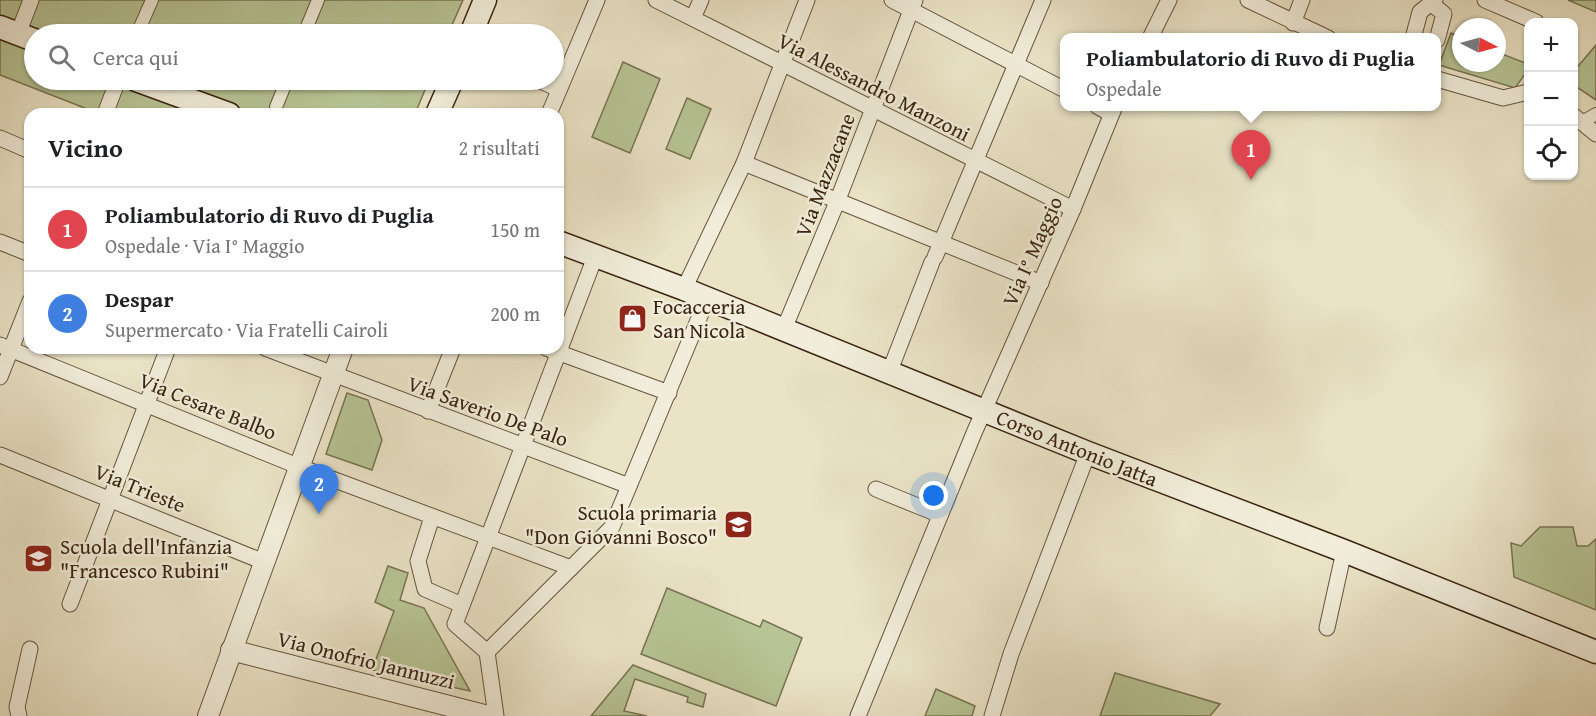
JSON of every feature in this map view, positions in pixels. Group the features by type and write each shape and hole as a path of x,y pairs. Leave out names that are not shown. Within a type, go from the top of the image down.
{"main road":[{"path":"462,24 472,0"},
{"path":"475,24 485,0"},
{"path":"163,90 213,108"},
{"path":"428,108 436,90"},
{"path":"440,108 448,90"},
{"name":"Corso Antonio Jatta","path":"564,244 1596,652"}],"street":[{"path":"18,34 31,0"},
{"path":"141,24 152,0"},
{"path":"308,24 318,0"},
{"path":"564,79 597,0"},
{"name":"Via Alessandro Manzoni","path":"656,0 976,163 1073,209"},
{"path":"693,18 701,0"},
{"path":"684,290 744,163 784,65 807,0"},
{"path":"892,0 913,5 1016,66 1060,88"},
{"path":"889,373 933,260 976,163 1043,0"},
{"path":"1152,33 1169,0"},
{"path":"1248,0 1316,33"},
{"path":"1293,23 1302,0"},
{"path":"1485,0 1527,18"},
{"path":"1414,33 1420,12 1433,2 1444,14 1439,33"},
{"name":"Via Mazzacane","path":"783,329 837,202 913,5"},
{"path":"1441,80 1503,98 1524,93"},
{"path":"107,108 114,90"},
{"path":"276,107 283,90"},
{"path":"552,108 560,90"},
{"name":"Via I° Maggio","path":"858,716 940,515 1073,209 1113,111"},
{"path":"1578,119 1596,114"},
{"path":"1578,119 1596,134"},
{"path":"0,138 24,148"},
{"path":"744,163 1041,283"},
{"path":"0,242 24,252"},
{"path":"564,324 595,256"},
{"path":"487,652 612,527 707,299"},
{"path":"0,377 6,347 24,312"},
{"name":"Via Cesare Balbo","path":"6,347 300,467 571,568"},
{"path":"70,604 166,354"},
{"name":"Via Saverio De Palo","path":"280,354 629,486"},
{"path":"208,716 342,354"},
{"path":"428,411 451,354"},
{"path":"496,716 487,652 455,624 523,446 551,354"},
{"path":"563,354 669,393"},
{"path":"992,716 1011,654 1088,453"},
{"name":"Via Trieste","path":"0,455 264,562"},
{"path":"876,489 940,515"},
{"path":"432,517 418,561 425,589 462,605"},
{"path":"1327,628 1344,551"},
{"path":"19,716 17,707 30,649"},
{"name":"Via Onofrio Jannuzzi","path":"231,650 488,716"}],"green space":[{"path":"0,0 463,0 452,24 24,24 24,84 0,75"},
{"path":"1568,0 1596,0 1596,12"},
{"path":"1451,33 1452,69 1441,66 1441,60"},
{"path":"1596,45 1596,100 1578,88 1578,66"},
{"path":"1506,55 1524,62 1524,76 1515,88 1462,72 1506,72"},
{"path":"623,62 660,79 630,153 592,137"},
{"path":"38,90 425,90 417,108 85,108"},
{"path":"687,98 711,109 690,159 666,149"},
{"path":"347,393 368,400 382,440 372,470 326,454"},
{"path":"1540,527 1573,527 1577,546 1588,546 1596,539 1596,610 1514,577 1511,543 1521,546"},
{"path":"388,566 408,573 400,600 424,608 470,691 372,670 394,611 375,602"},
{"path":"667,588 760,627 763,620 802,638 776,706 641,654"},
{"path":"633,665 706,694 703,707 687,702 688,697 635,679 624,711 647,716 591,716"},
{"path":"1115,673 1220,704 1210,716 1100,716"},
{"path":"936,689 975,706 972,716 925,716"}],"place":[{"name":"Poliambulatorio di Ruvo di Puglia","path":"1251,180"},
{"name":"Focacceria San Nicola","path":"632,318"},
{"name":"Despar","path":"319,514"},
{"name":"Scuola primaria \"Don Giovanni Bosco\"","path":"738,524"},
{"name":"Scuola dell'Infanzia \"Francesco Rubini\"","path":"39,558"}]}
